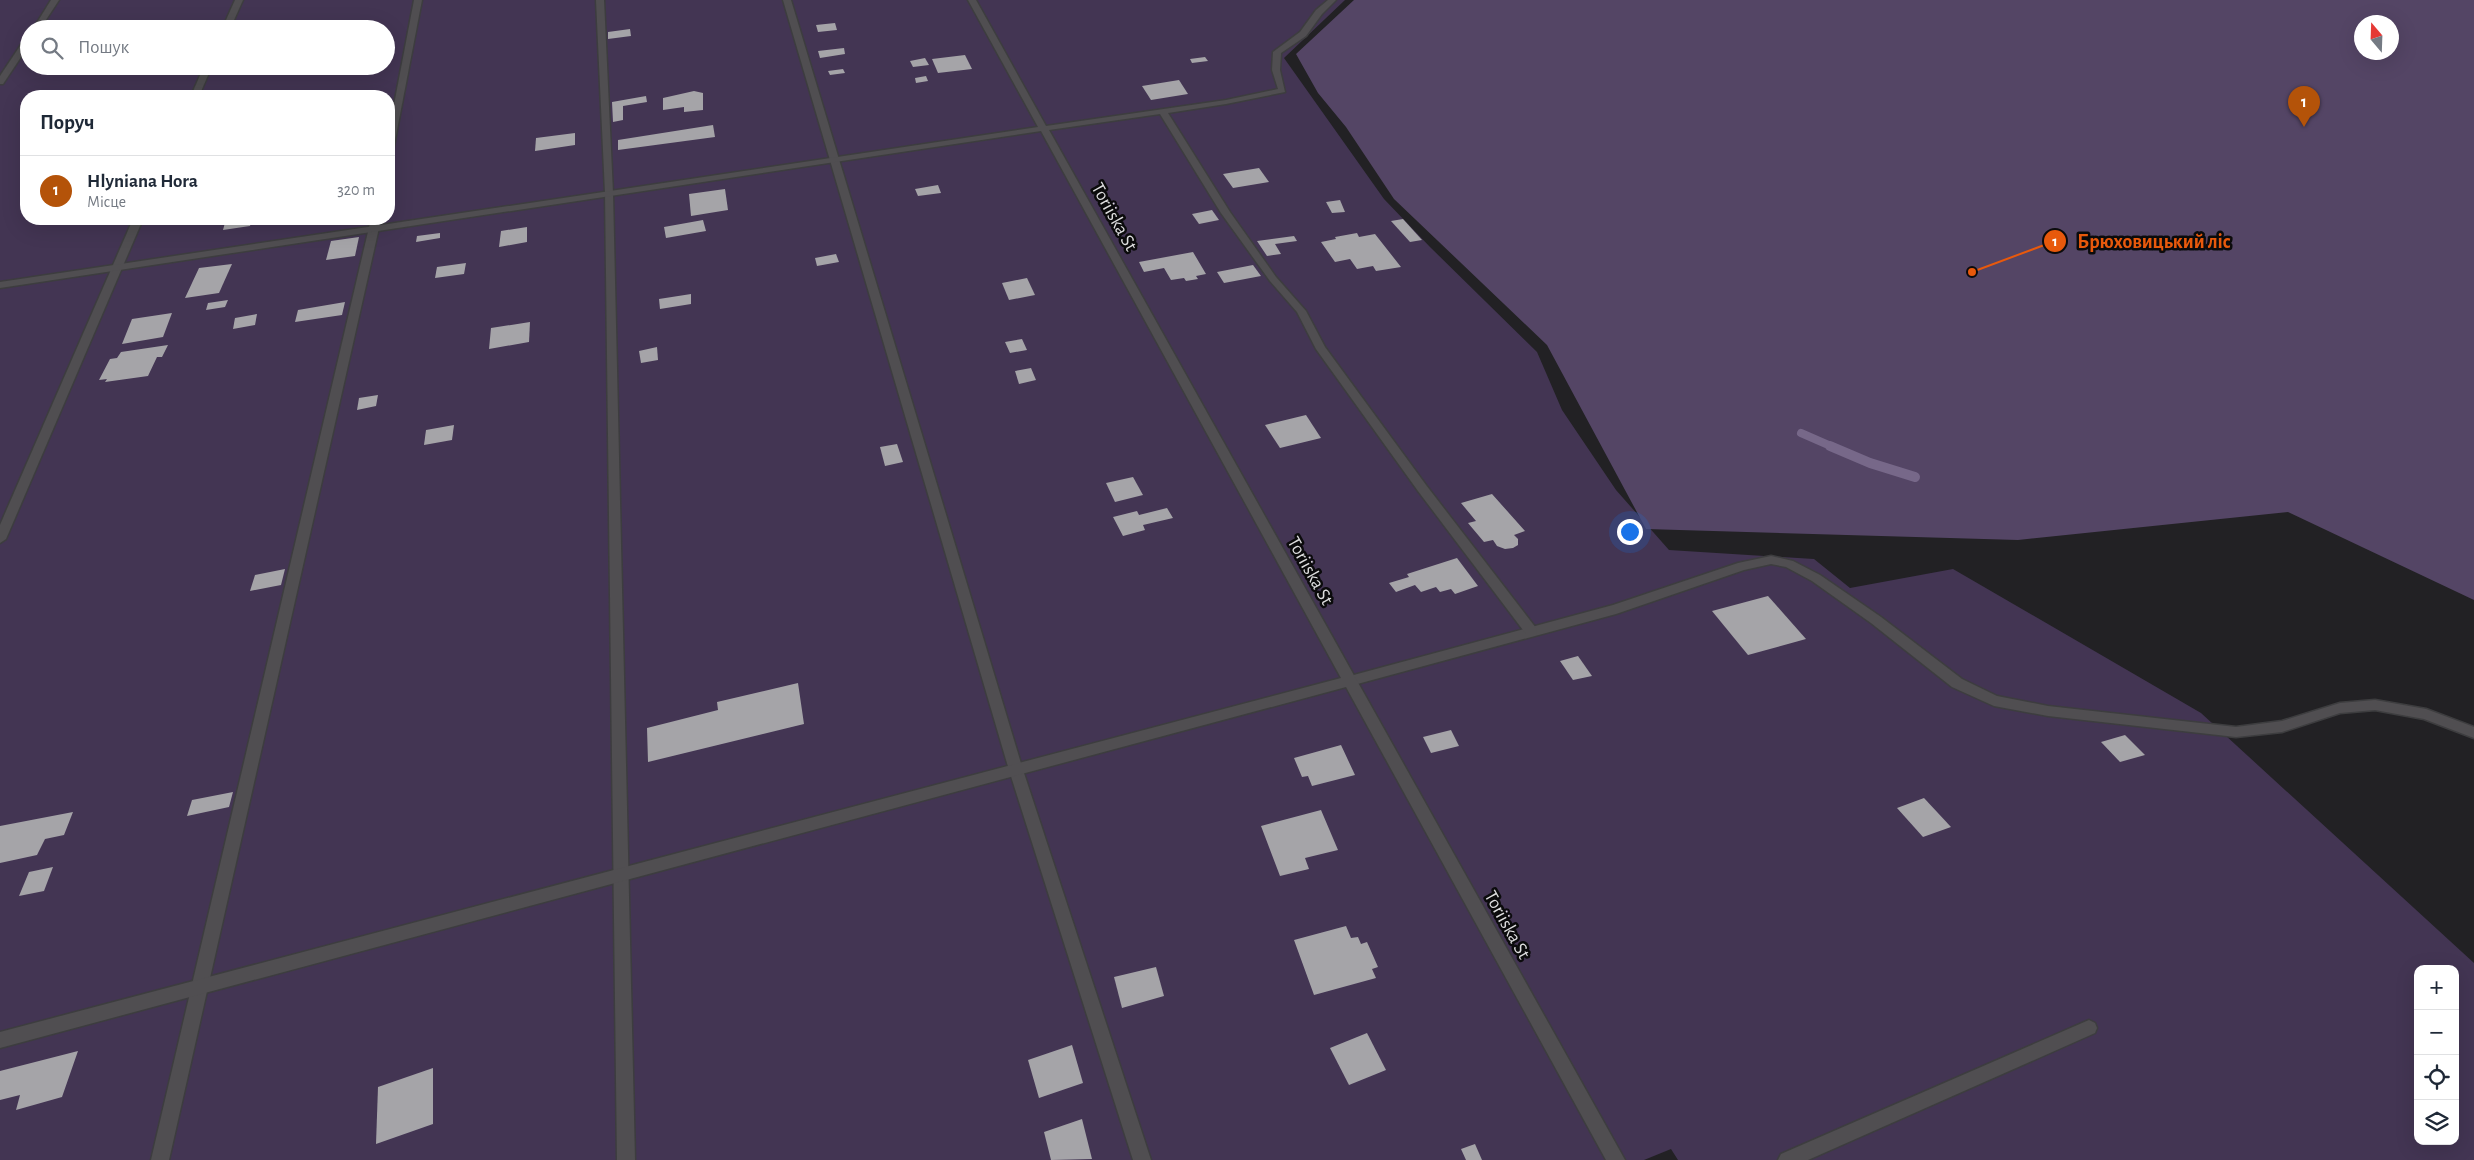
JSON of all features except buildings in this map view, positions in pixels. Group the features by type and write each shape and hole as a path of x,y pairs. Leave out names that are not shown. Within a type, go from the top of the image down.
{"street":[{"path":"42,20 55,0"},
{"path":"230,20 239,0"},
{"path":"395,120 418,0"},
{"path":"600,0 609,193 626,1160"},
{"path":"787,0 1016,770 1142,1160"},
{"name":"Toriiska St","path":"972,0 1616,1160"},
{"path":"395,221 609,193 1044,129 1226,102 1282,90 1276,70 1277,52 1303,34 1319,12 1332,0"},
{"path":"0,82 20,52"},
{"path":"198,90 204,75"},
{"path":"1162,110 1226,213 1273,279 1301,311 1320,347 1422,488 1531,631"},
{"path":"0,539 135,225"},
{"path":"0,286 369,225"},
{"path":"160,1160 375,225"},
{"path":"0,1040 1616,609 1750,564 1781,561 1816,578 1957,683 1994,701 2048,711 2236,732 2272,729 2339,708 2385,704 2410,710 2474,733"},
{"path":"1787,1160 2088,1028"}],"shaded area":[{"path":"0,0 1345,0 1284,58 1384,199 1537,352 1562,410 1616,490 1669,550 1814,559 1850,588 1953,569 2201,713 2474,963 2474,1160 1678,1160 1671,1149 1644,1160 0,1160"},
{"path":"1354,0 2474,0 2474,600 2288,512 2018,540 1646,529 1547,345 1394,199 1346,127 1318,93 1296,54"}],"waterway":[{"path":"1801,433 1833,447"},
{"path":"1830,446 1870,463 1915,477"}],"place":[{"name":"Hlyniana Hora","path":"2304,127"},
{"name":"Брюховицький ліс","path":"1972,272"}]}
